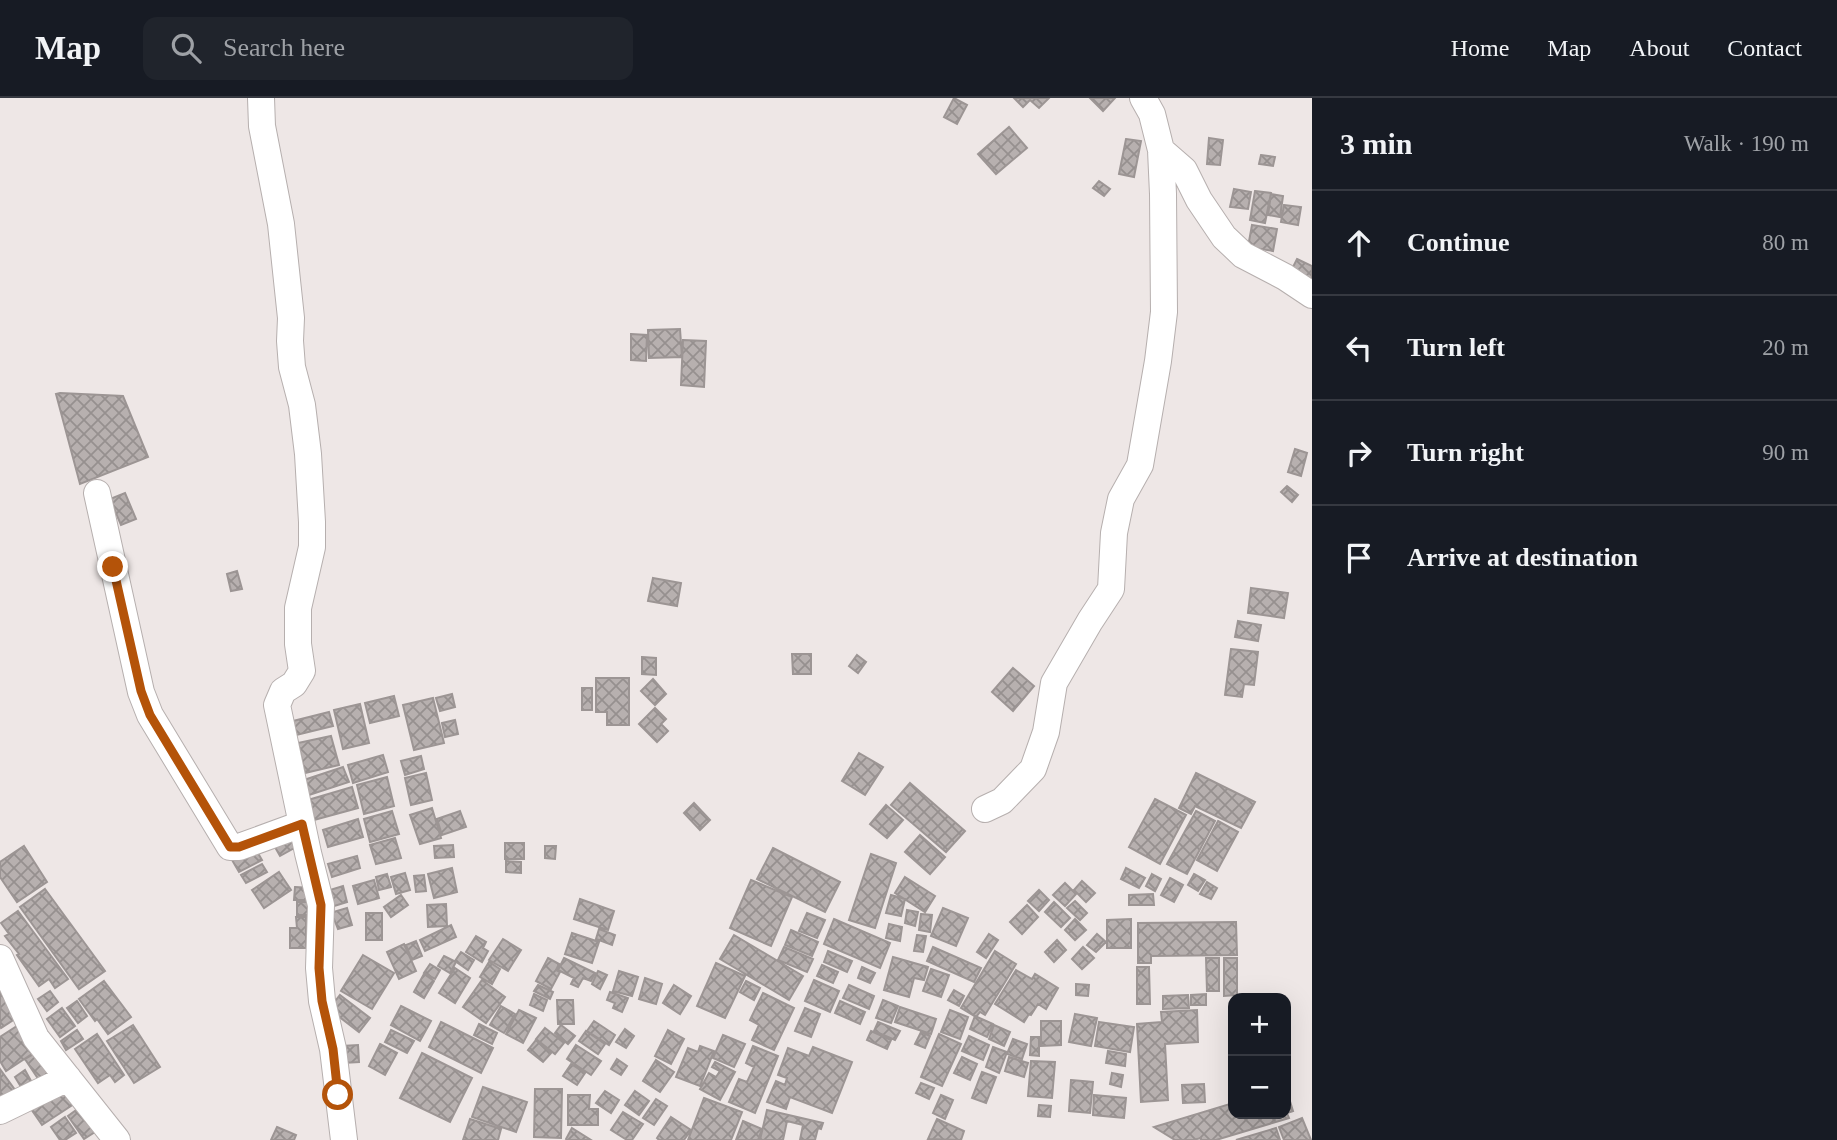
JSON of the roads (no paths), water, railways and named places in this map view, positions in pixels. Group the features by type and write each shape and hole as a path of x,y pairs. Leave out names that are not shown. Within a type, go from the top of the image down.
{"street":[{"path":"261,98 262,125 281,224 291,318 292,367 302,405 308,454 312,547 298,608 298,644 302,671 294,684 284,691 277,705 321,905 319,968 322,1001 333,1049 344,1140"},
{"path":"985,809 1002,801 1032,768 1046,732 1054,683 1111,589 1114,533 1121,499 1140,465 1164,312 1161,150 1152,114 1143,98"},
{"path":"1161,150 1184,170 1199,200 1224,237 1243,255 1312,295"},
{"path":"97,493 141,691 150,715 211,817 230,847 239,847 302,824"},
{"path":"0,958 36,1038 117,1140"},
{"path":"0,1111 68,1078"}]}
